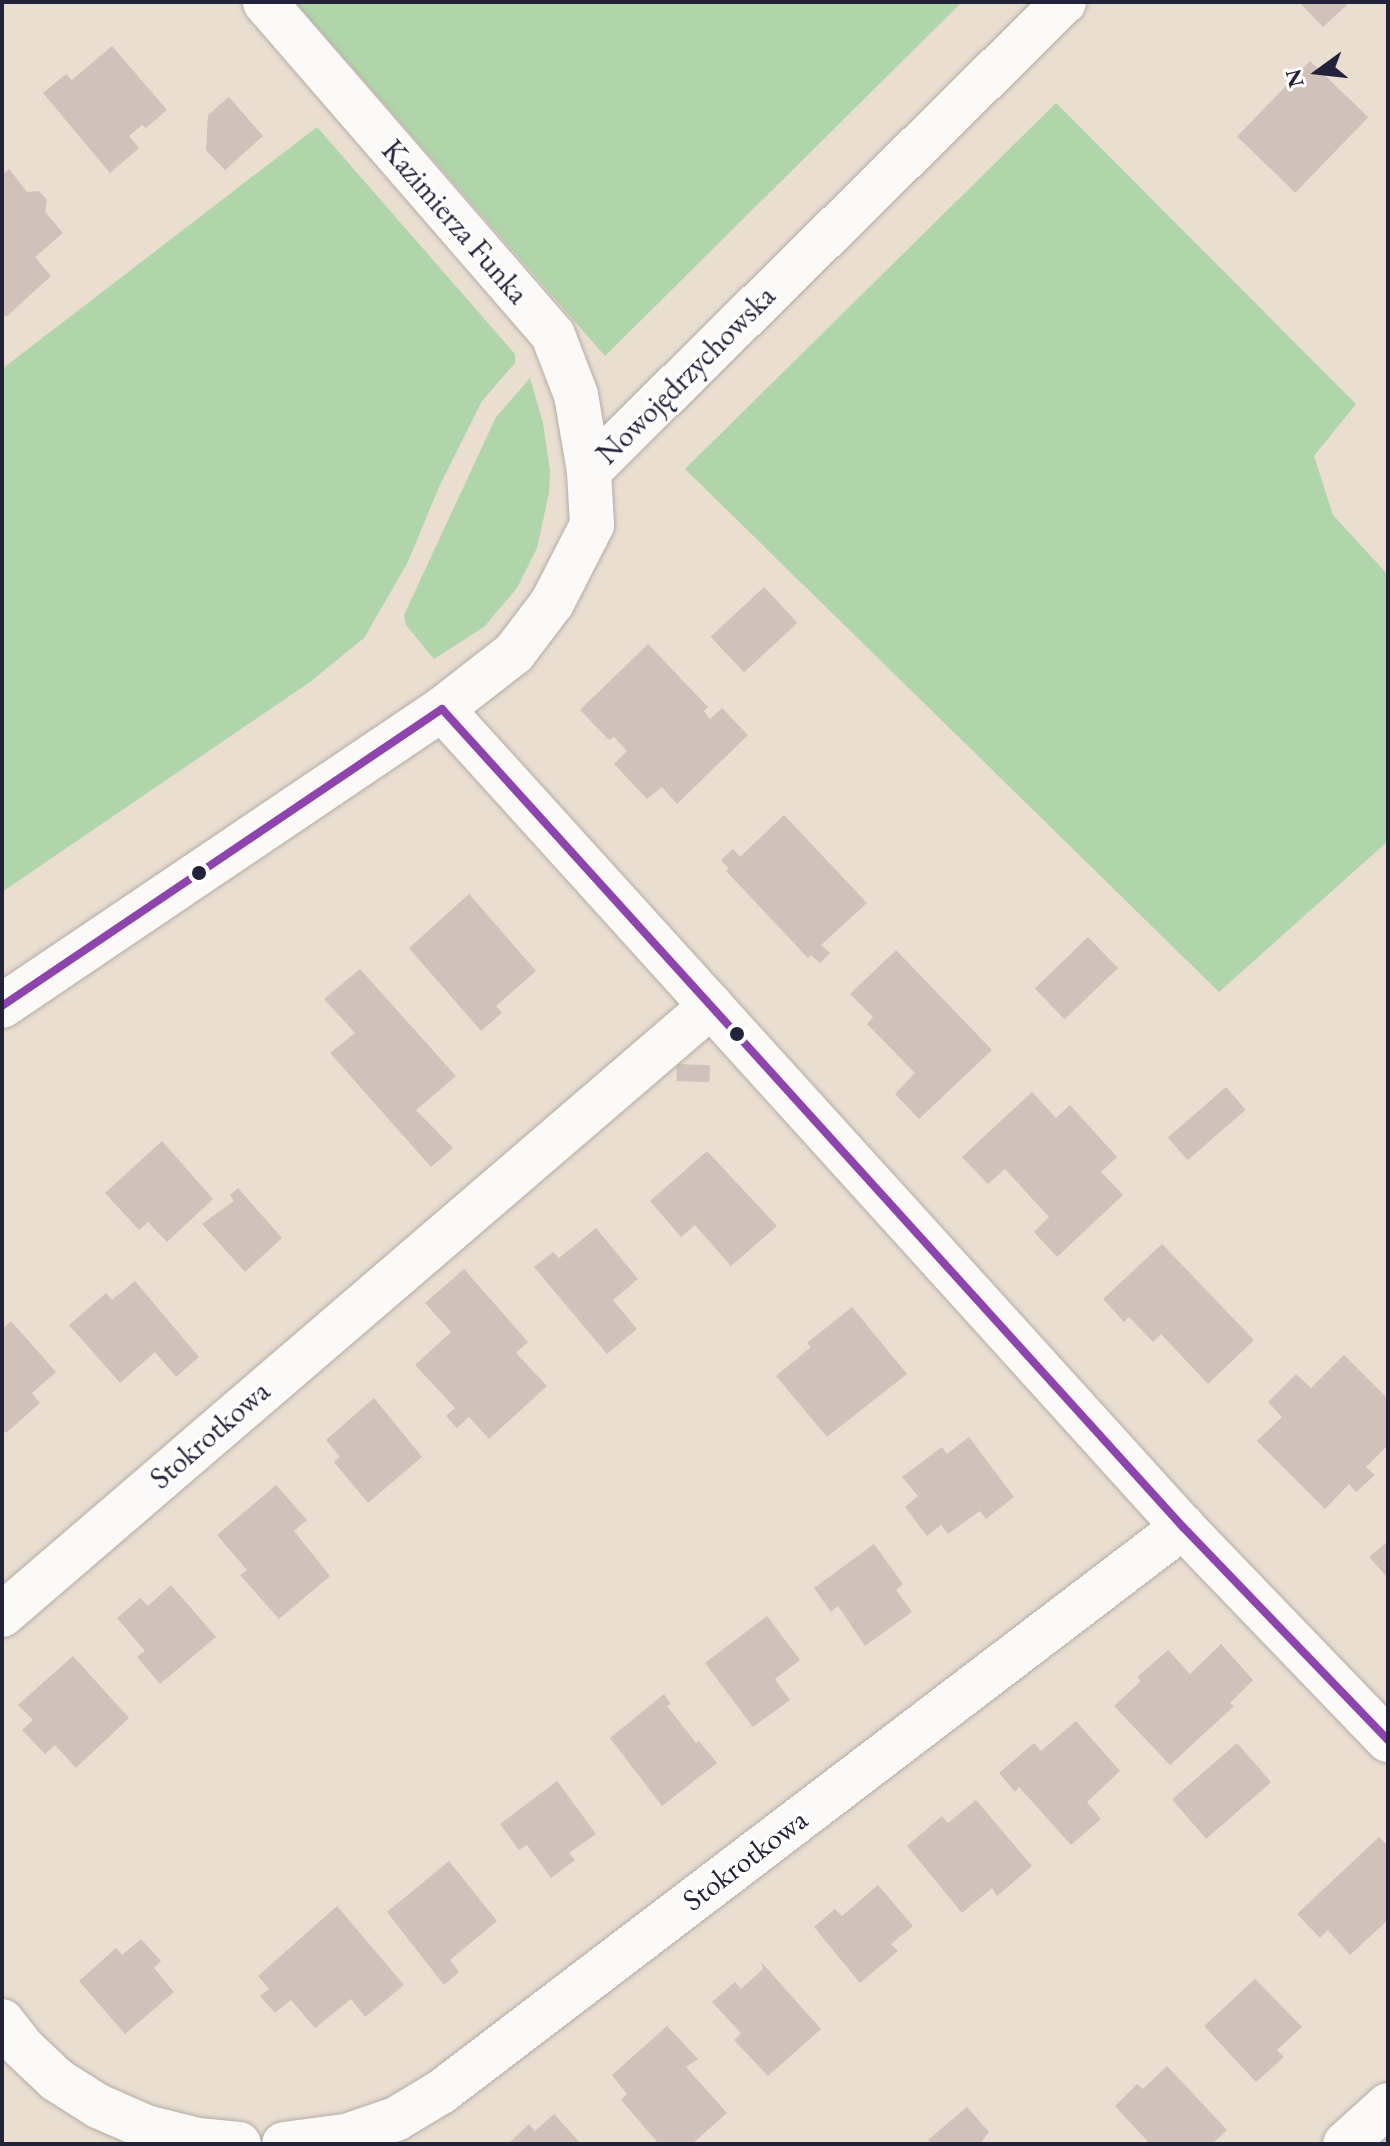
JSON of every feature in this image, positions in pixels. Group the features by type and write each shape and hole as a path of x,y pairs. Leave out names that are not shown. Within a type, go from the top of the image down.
{"street":[{"name":"Kazimierza Funka","path":"265,2 553,335 576,395 589,471"},
{"name":"Nowojędrzychowska","path":"2,1006 442,709 514,653 552,603 592,525 589,471 1064,2"},
{"path":"442,709 1183,1527 1388,1740"},
{"name":"Stokrotkowa","path":"2,1615 711,1006"},
{"name":"Stokrotkowa","path":"284,2144 346,2136 396,2119 441,2092 1183,1527"},
{"path":"2,2021 22,2047 57,2080 98,2106 146,2127 198,2140 239,2144"},
{"path":"1345,2144 1388,2105"}],"green space":[{"path":"295,2 962,2 605,356"},
{"path":"1056,103 1356,404 1314,456 1333,515 1388,575 1388,841 1219,992 685,469"},
{"path":"317,127 515,354 515,363 482,401 439,487 408,562 364,638 310,682 2,892 2,369"},
{"path":"530,378 543,423 550,470 549,493 537,548 517,588 484,627 434,659 406,625 404,615 496,417"}],"building":[{"path":"1299,2 1350,2 1323,27"},
{"path":"112,46 167,110 146,128 142,125 129,136 139,148 110,173 43,93 66,74 72,80"},
{"path":"1310,61 1368,117 1295,193 1237,137"},
{"path":"229,97 263,136 225,170 206,150 208,115"},
{"path":"9,169 27,192 39,191 47,200 45,212 63,233 35,257 51,276 6,317 2,312 2,175"},
{"path":"764,587 797,623 744,673 711,637"},
{"path":"648,644 708,707 704,711 710,719 722,708 748,735 677,804 662,787 647,799 614,764 627,751 614,737 609,740 580,710"},
{"path":"784,815 867,903 821,945 830,953 820,963 811,955 808,958 726,871 729,869 721,860 733,849 740,857"},
{"path":"469,894 536,971 496,1006 502,1013 481,1031 409,948"},
{"path":"1088,937 1118,968 1065,1019 1035,988"},
{"path":"896,950 992,1050 919,1119 895,1094 915,1073 867,1024 873,1017 850,994"},
{"path":"360,969 456,1076 416,1110 453,1148 431,1167 330,1053 355,1033 324,999"},
{"path":"677,1064 710,1065 709,1082 676,1081"},
{"path":"1226,1087 1246,1110 1188,1160 1168,1138"},
{"path":"1032,1092 1056,1118 1070,1105 1117,1157 1101,1172 1123,1195 1057,1257 1034,1232 1049,1217 1005,1169 988,1184 962,1157"},
{"path":"162,1141 213,1199 167,1242 148,1222 139,1230 105,1193"},
{"path":"707,1151 777,1226 731,1266 695,1225 681,1237 650,1201"},
{"path":"238,1188 282,1238 245,1272 202,1224 234,1201 230,1195"},
{"path":"596,1228 638,1279 613,1300 637,1329 607,1354 534,1267 553,1252 559,1258"},
{"path":"1162,1244 1254,1340 1208,1384 1161,1334 1153,1342 1129,1317 1124,1322 1103,1299"},
{"path":"464,1269 528,1342 516,1353 547,1386 489,1439 469,1417 457,1428 446,1416 455,1408 415,1365 451,1332 425,1303"},
{"path":"135,1281 199,1357 176,1377 155,1352 120,1383 69,1325 106,1293 112,1300"},
{"path":"852,1307 907,1374 827,1437 776,1376 811,1347 807,1343"},
{"path":"11,1321 56,1372 32,1393 40,1403 6,1433 2,1428 2,1329"},
{"path":"1344,1355 1388,1399 1388,1445 1366,1467 1375,1475 1356,1492 1349,1484 1325,1509 1257,1441 1282,1417 1268,1402 1296,1374 1311,1388"},
{"path":"374,1398 422,1457 368,1503 334,1462 340,1457 326,1440"},
{"path":"969,1437 1014,1497 986,1519 980,1511 948,1534 941,1525 927,1536 905,1507 918,1496 902,1477 942,1447 947,1454"},
{"path":"276,1485 307,1520 294,1531 330,1576 279,1619 240,1575 247,1570 217,1535"},
{"path":"1388,1541 1388,1578 1369,1557"},
{"path":"874,1544 903,1584 896,1590 912,1612 865,1646 838,1606 831,1612 814,1588"},
{"path":"171,1585 216,1637 160,1684 137,1657 145,1651 117,1618 140,1598 148,1606"},
{"path":"767,1616 800,1660 775,1679 790,1700 753,1727 705,1663"},
{"path":"1221,1644 1253,1680 1230,1703 1234,1706 1170,1765 1114,1706 1141,1681 1137,1677 1168,1650 1190,1674"},
{"path":"73,1656 129,1718 76,1768 55,1745 45,1754 22,1730 33,1720 18,1705"},
{"path":"664,1694 671,1704 667,1706 696,1743 699,1741 717,1763 662,1806 610,1738"},
{"path":"1076,1721 1120,1771 1087,1802 1101,1819 1071,1845 1019,1787 1015,1792 999,1773 1034,1743 1041,1751"},
{"path":"1237,1743 1271,1782 1206,1839 1172,1799"},
{"path":"557,1781 596,1834 569,1853 575,1860 551,1878 527,1845 519,1850 500,1824"},
{"path":"976,1800 1032,1866 997,1896 992,1888 962,1913 907,1846 942,1816 948,1823"},
{"path":"1379,1837 1388,1846 1388,1920 1350,1955 1328,1930 1320,1938 1297,1914"},
{"path":"449,1861 497,1921 450,1960 459,1972 444,1985 387,1912"},
{"path":"878,1885 913,1926 891,1944 898,1951 860,1983 814,1927 835,1909 842,1916"},
{"path":"337,1906 404,1985 365,2017 351,1999 315,2028 291,2000 275,2013 260,1996 269,1989 258,1976"},
{"path":"141,1939 161,1961 154,1968 174,1992 125,2034 79,1981 116,1948 122,1955"},
{"path":"761,1962 821,2029 768,2076 734,2040 741,2033 712,2002 735,1982 741,1989 763,1969"},
{"path":"1255,1979 1302,2027 1277,2050 1284,2057 1256,2082 1204,2026"},
{"path":"667,2026 698,2059 686,2067 727,2113 692,2144 659,2144 621,2100 627,2094 612,2075"},
{"path":"1167,2066 1227,2130 1212,2144 1150,2144 1115,2106 1137,2084 1143,2089"},
{"path":"967,2107 989,2132 980,2144 932,2144 928,2140"},
{"path":"554,2114 581,2144 508,2144 529,2124 535,2131"}],"transit line":[{"path":"2,1006 442,709 1183,1527 1388,1740"}]}
